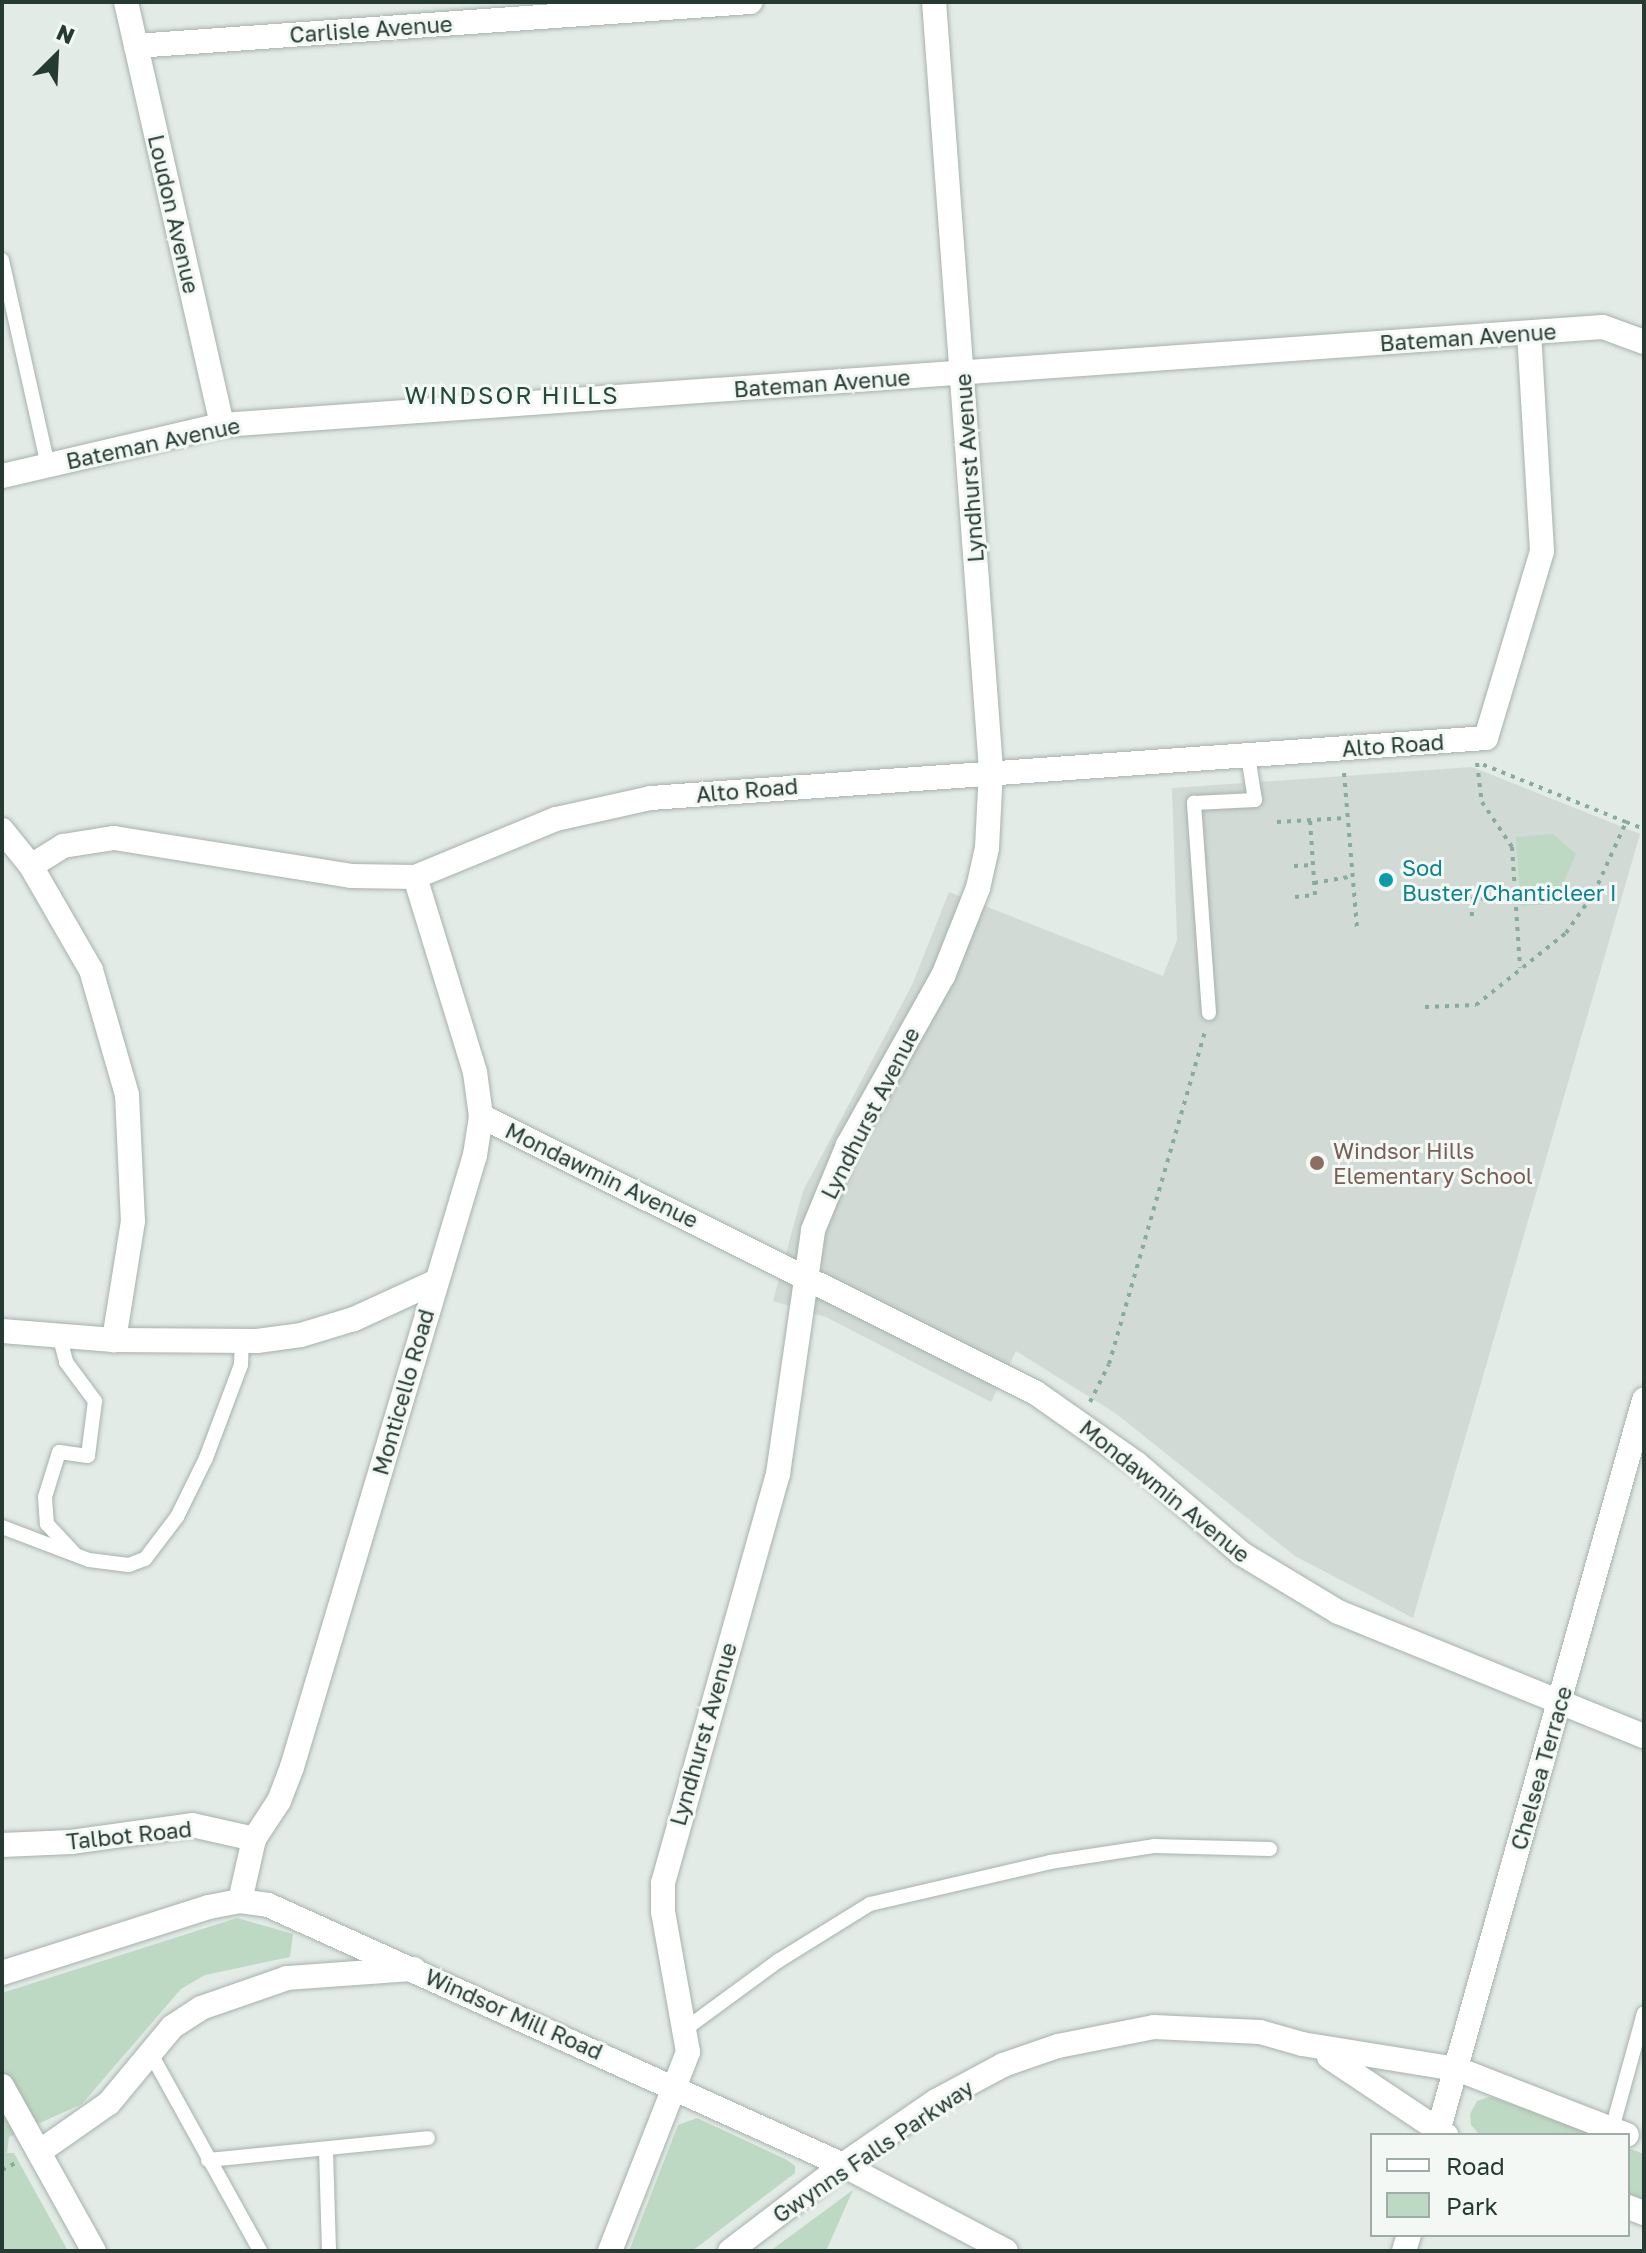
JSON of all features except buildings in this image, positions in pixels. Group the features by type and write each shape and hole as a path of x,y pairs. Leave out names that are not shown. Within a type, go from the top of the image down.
{"street":[{"name":"Loudon Avenue","path":"126,2 222,425"},
{"name":"Carlisle Avenue","path":"136,46 750,2"},
{"name":"Lyndhurst Avenue","path":"610,2251 688,2052 663,1912 663,1883 778,1474 796,1377 803,1274 828,1190 943,976 978,888 987,848 991,770 934,2"},
{"name":"Bateman Avenue","path":"2,476 222,425 1603,327 1642,335"},
{"name":"Alto Road","path":"31,866 63,846 114,838 351,876 415,877 594,808 651,798 991,770 1248,756 1486,738 1542,551 1529,333"},
{"path":"2,830 31,866 91,970 127,1095 133,1221 114,1340"},
{"name":"Monticello Road","path":"240,1901 254,1839 279,1801 292,1767 475,1155 481,1116 475,1072 415,877"},
{"name":"Mondawmin Avenue","path":"481,1116 803,1274 1036,1393 1137,1464 1242,1554 1284,1583 1392,1638 1644,1736"},
{"path":"2,1331 114,1340 242,1341 301,1335 354,1319 435,1282"},
{"name":"Chelsea Terrace","path":"1441,2133 1644,1400"},
{"name":"Talbot Road","path":"2,1845 71,1842 192,1825 254,1839"},
{"name":"Windsor Mill Road","path":"2,1973 209,1907 240,1901 290,1911 843,2165 1006,2251"},
{"path":"34,2144 98,2113 172,2027 238,1992 287,1978 414,1969"},
{"name":"Gwynns Falls Parkway","path":"730,2251 843,2165 936,2101 1003,2065 1058,2046 1154,2027 1205,2025 1457,2069 1622,2133"},
{"name":"Gwynns Falls Parkway","path":"1302,2044 1357,2071 1440,2133"},
{"path":"2,2086 94,2251"}],"lane":[{"path":"2,260 48,465"},
{"path":"1209,1013 1194,803 1255,800 1248,756"},
{"path":"59,1335 66,1362 92,1390 95,1413 88,1456 59,1452 56,1458 45,1514 55,1537 84,1559"},
{"path":"2,1527 84,1559 129,1565 154,1552 189,1494 216,1433 241,1365 242,1341"},
{"path":"684,2030 778,1961 870,1904 1050,1862 1154,1846 1270,1849"},
{"path":"1622,2133 1644,2013"},
{"path":"151,2054 260,2251"},
{"path":"208,2160 428,2138"},
{"path":"326,2150 329,2251"}],"path":[{"path":"1520,968 1512,847 1482,802 1477,761 1644,829"},
{"path":"1348,768 1344,780 1357,929"},
{"path":"1277,822 1347,818"},
{"path":"1295,897 1315,895 1310,820"},
{"path":"1425,1007 1476,1005 1580,918 1626,822"},
{"path":"1294,866 1313,865"},
{"path":"1314,883 1352,876"},
{"path":"1472,916 1471,899 1516,897"},
{"path":"1089,1404 1109,1364 1209,1013"}],"shaded area":[{"name":"Windsor Hills Elementary School","path":"1472,767 1640,834 1413,1618 1295,1556 1115,1413 1016,1351 991,1402 826,1317 773,1301 803,1191 912,985 949,892 1163,976 1177,940 1172,788"}],"green space":[{"path":"1553,834 1576,854 1554,904 1521,906 1516,837"},
{"path":"237,1918 293,1934 290,1957 205,1975 181,1989 82,2104 9,2137 7,2153 14,2153 68,2251 2,2251 2,1993"},
{"path":"1489,2097 1501,2100 1589,2133 1478,2133 1471,2125 1470,2114 1477,2101"},
{"path":"697,2118 787,2160 795,2166 795,2173 692,2251 629,2251 678,2125"},
{"path":"1630,2149 1644,2154 1644,2200 1630,2195"},
{"path":"853,2190 826,2251 770,2251"}],"place":[{"name":"Sod Buster/Chanticleer I","path":"1386,880"},
{"name":"Windsor Hills Elementary School","path":"1317,1163"}],"district":[{"name":"WINDSOR HILLS","path":"512,395"}]}
